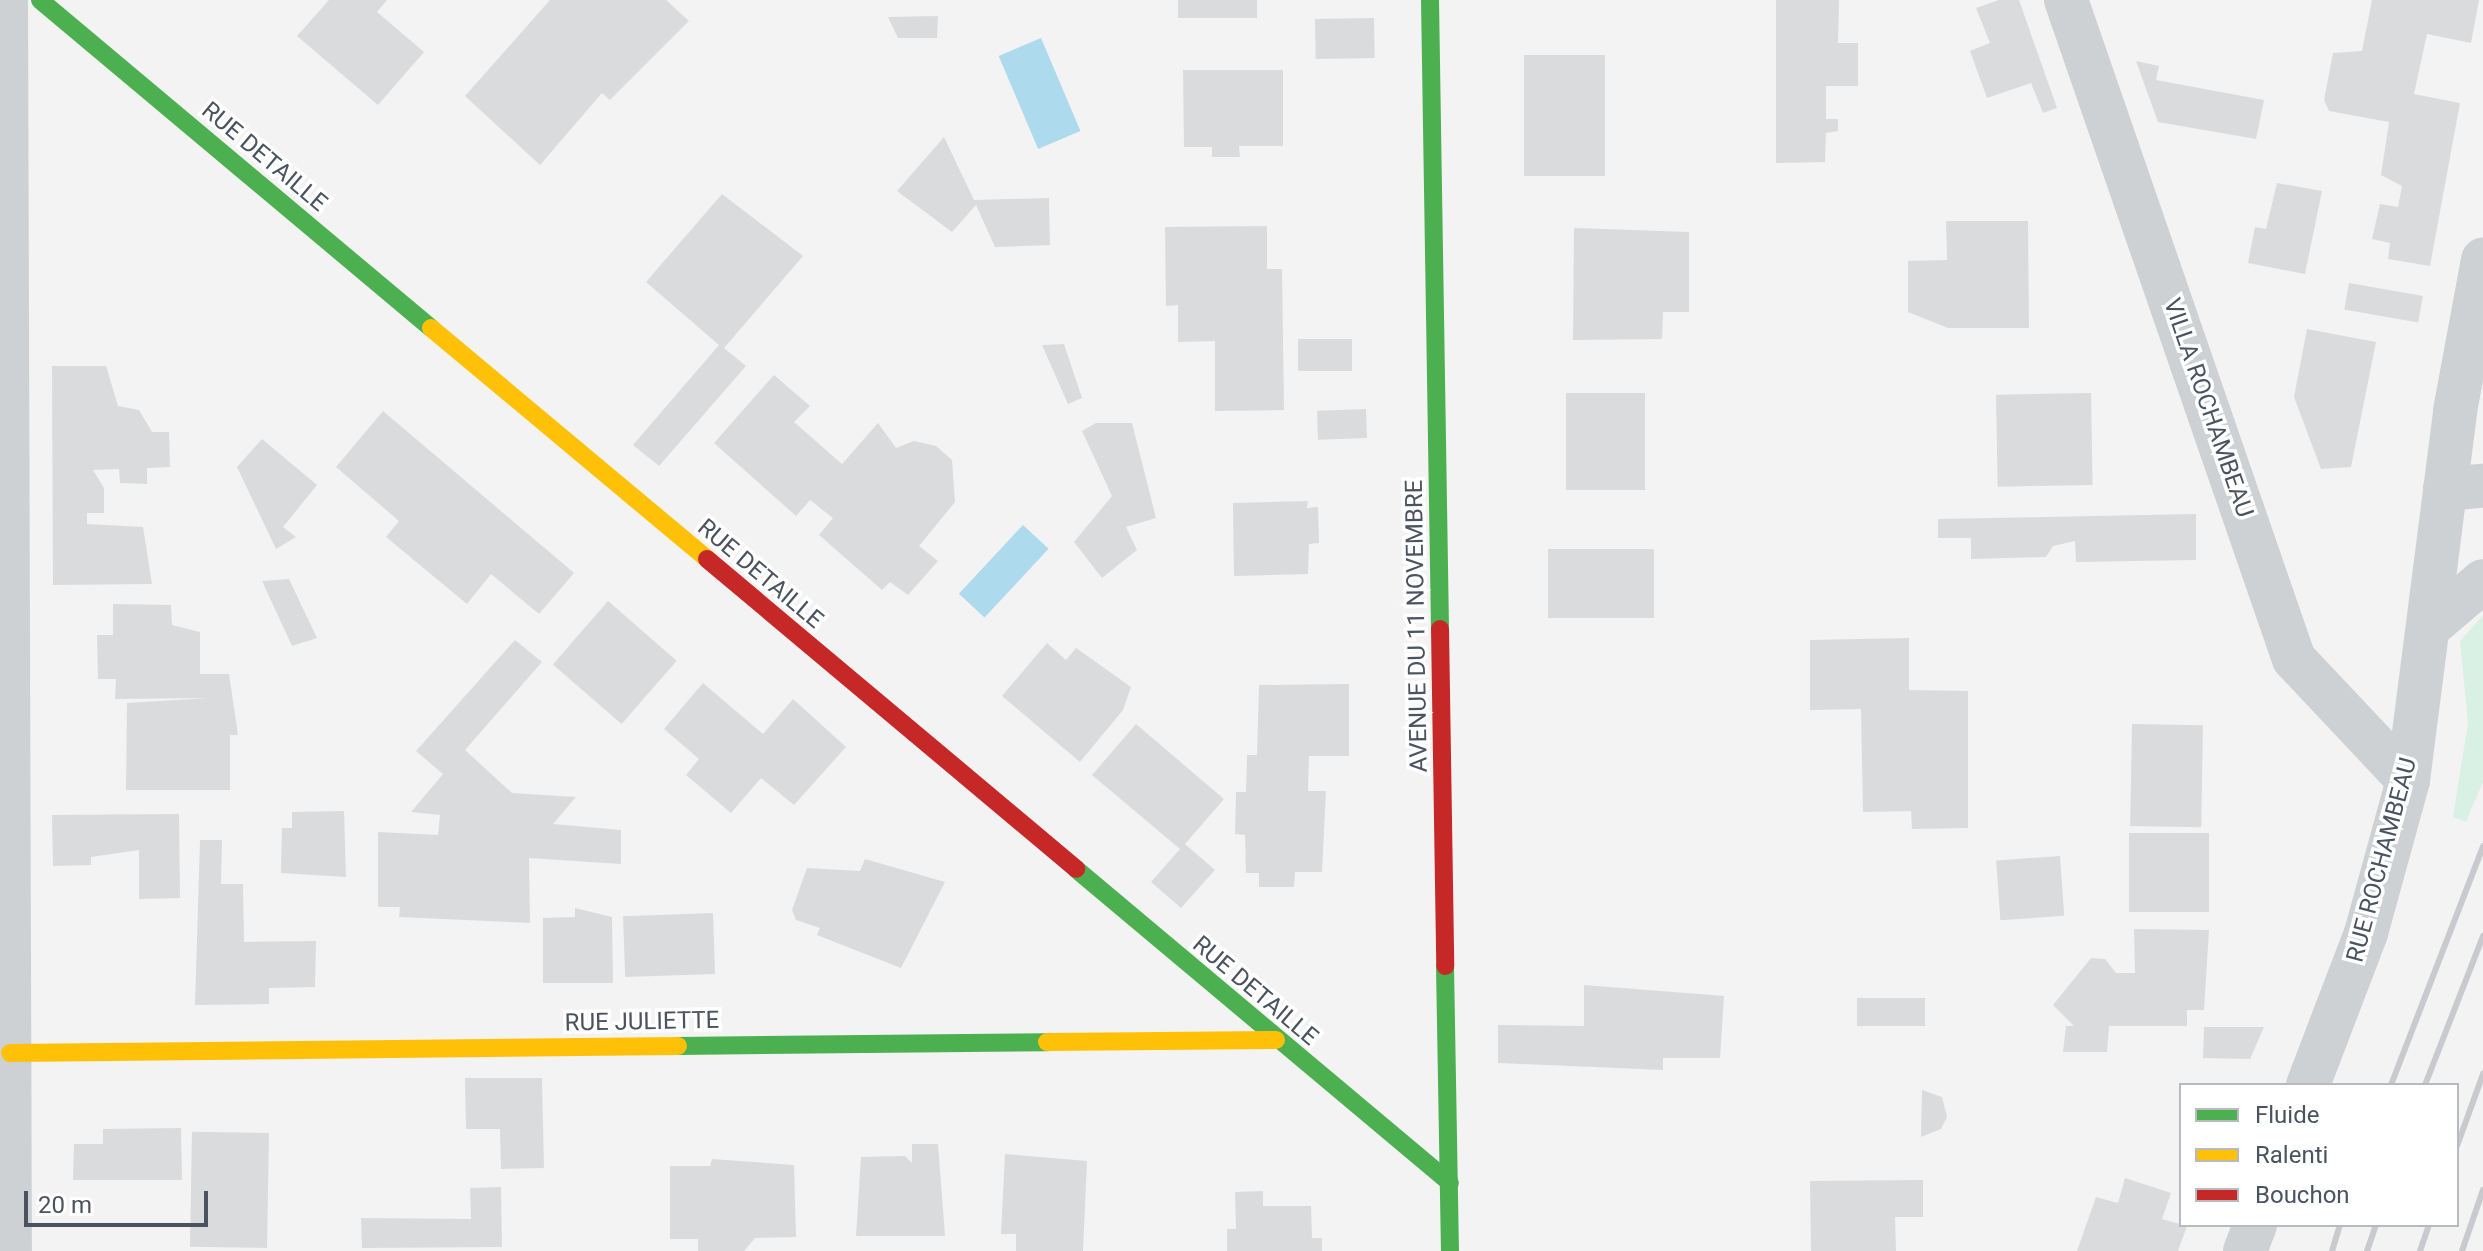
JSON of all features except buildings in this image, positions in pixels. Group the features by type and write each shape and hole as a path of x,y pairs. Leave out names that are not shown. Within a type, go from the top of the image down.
{"street":[{"path":"6,0 10,1251"},
{"name":"RUE DETAILLE","path":"40,0 1450,1183"},
{"name":"AVENUE DU 11 NOVEMBRE","path":"1430,0 1450,1251"},
{"name":"VILLA ROCHAMBEAU","path":"2066,0 2294,659 2408,780"},
{"name":"RUE ROCHAMBEAU","path":"2309,1083 2366,933 2408,780 2428,628 2464,488 2483,260"},
{"path":"2428,628 2483,581"},
{"name":"RUE JULIETTE","path":"10,1053 1276,1040"},
{"path":"2245,1251 2254,1227"}],"green space":[{"path":"2483,615 2483,782 2466,822 2453,817 2468,723 2460,641"}],"water":[{"path":"1041,38 1080,131 1038,149 999,56"},
{"path":"1023,525 1049,549 984,618 959,594"}],"railway":[{"path":"2392,1083 2483,846"},
{"path":"2426,1083 2483,936"},
{"path":"2459,1140 2483,1074"},
{"path":"2462,1251 2483,1190"},
{"path":"2332,1251 2339,1227"},
{"path":"2367,1251 2375,1227"},
{"path":"2420,1251 2428,1227"}],"traffic: fast":[{"path":"40,0 431,328"},
{"path":"1430,0 1440,629"},
{"path":"1076,869 1450,1183"},
{"path":"1445,966 1450,1251"},
{"path":"678,1046 1047,1042"}],"traffic: slow":[{"path":"431,328 707,559"},
{"path":"1047,1042 1276,1040"},
{"path":"10,1053 678,1046"}],"traffic: jam":[{"path":"707,559 1076,869"},
{"path":"1440,629 1445,966"}]}
